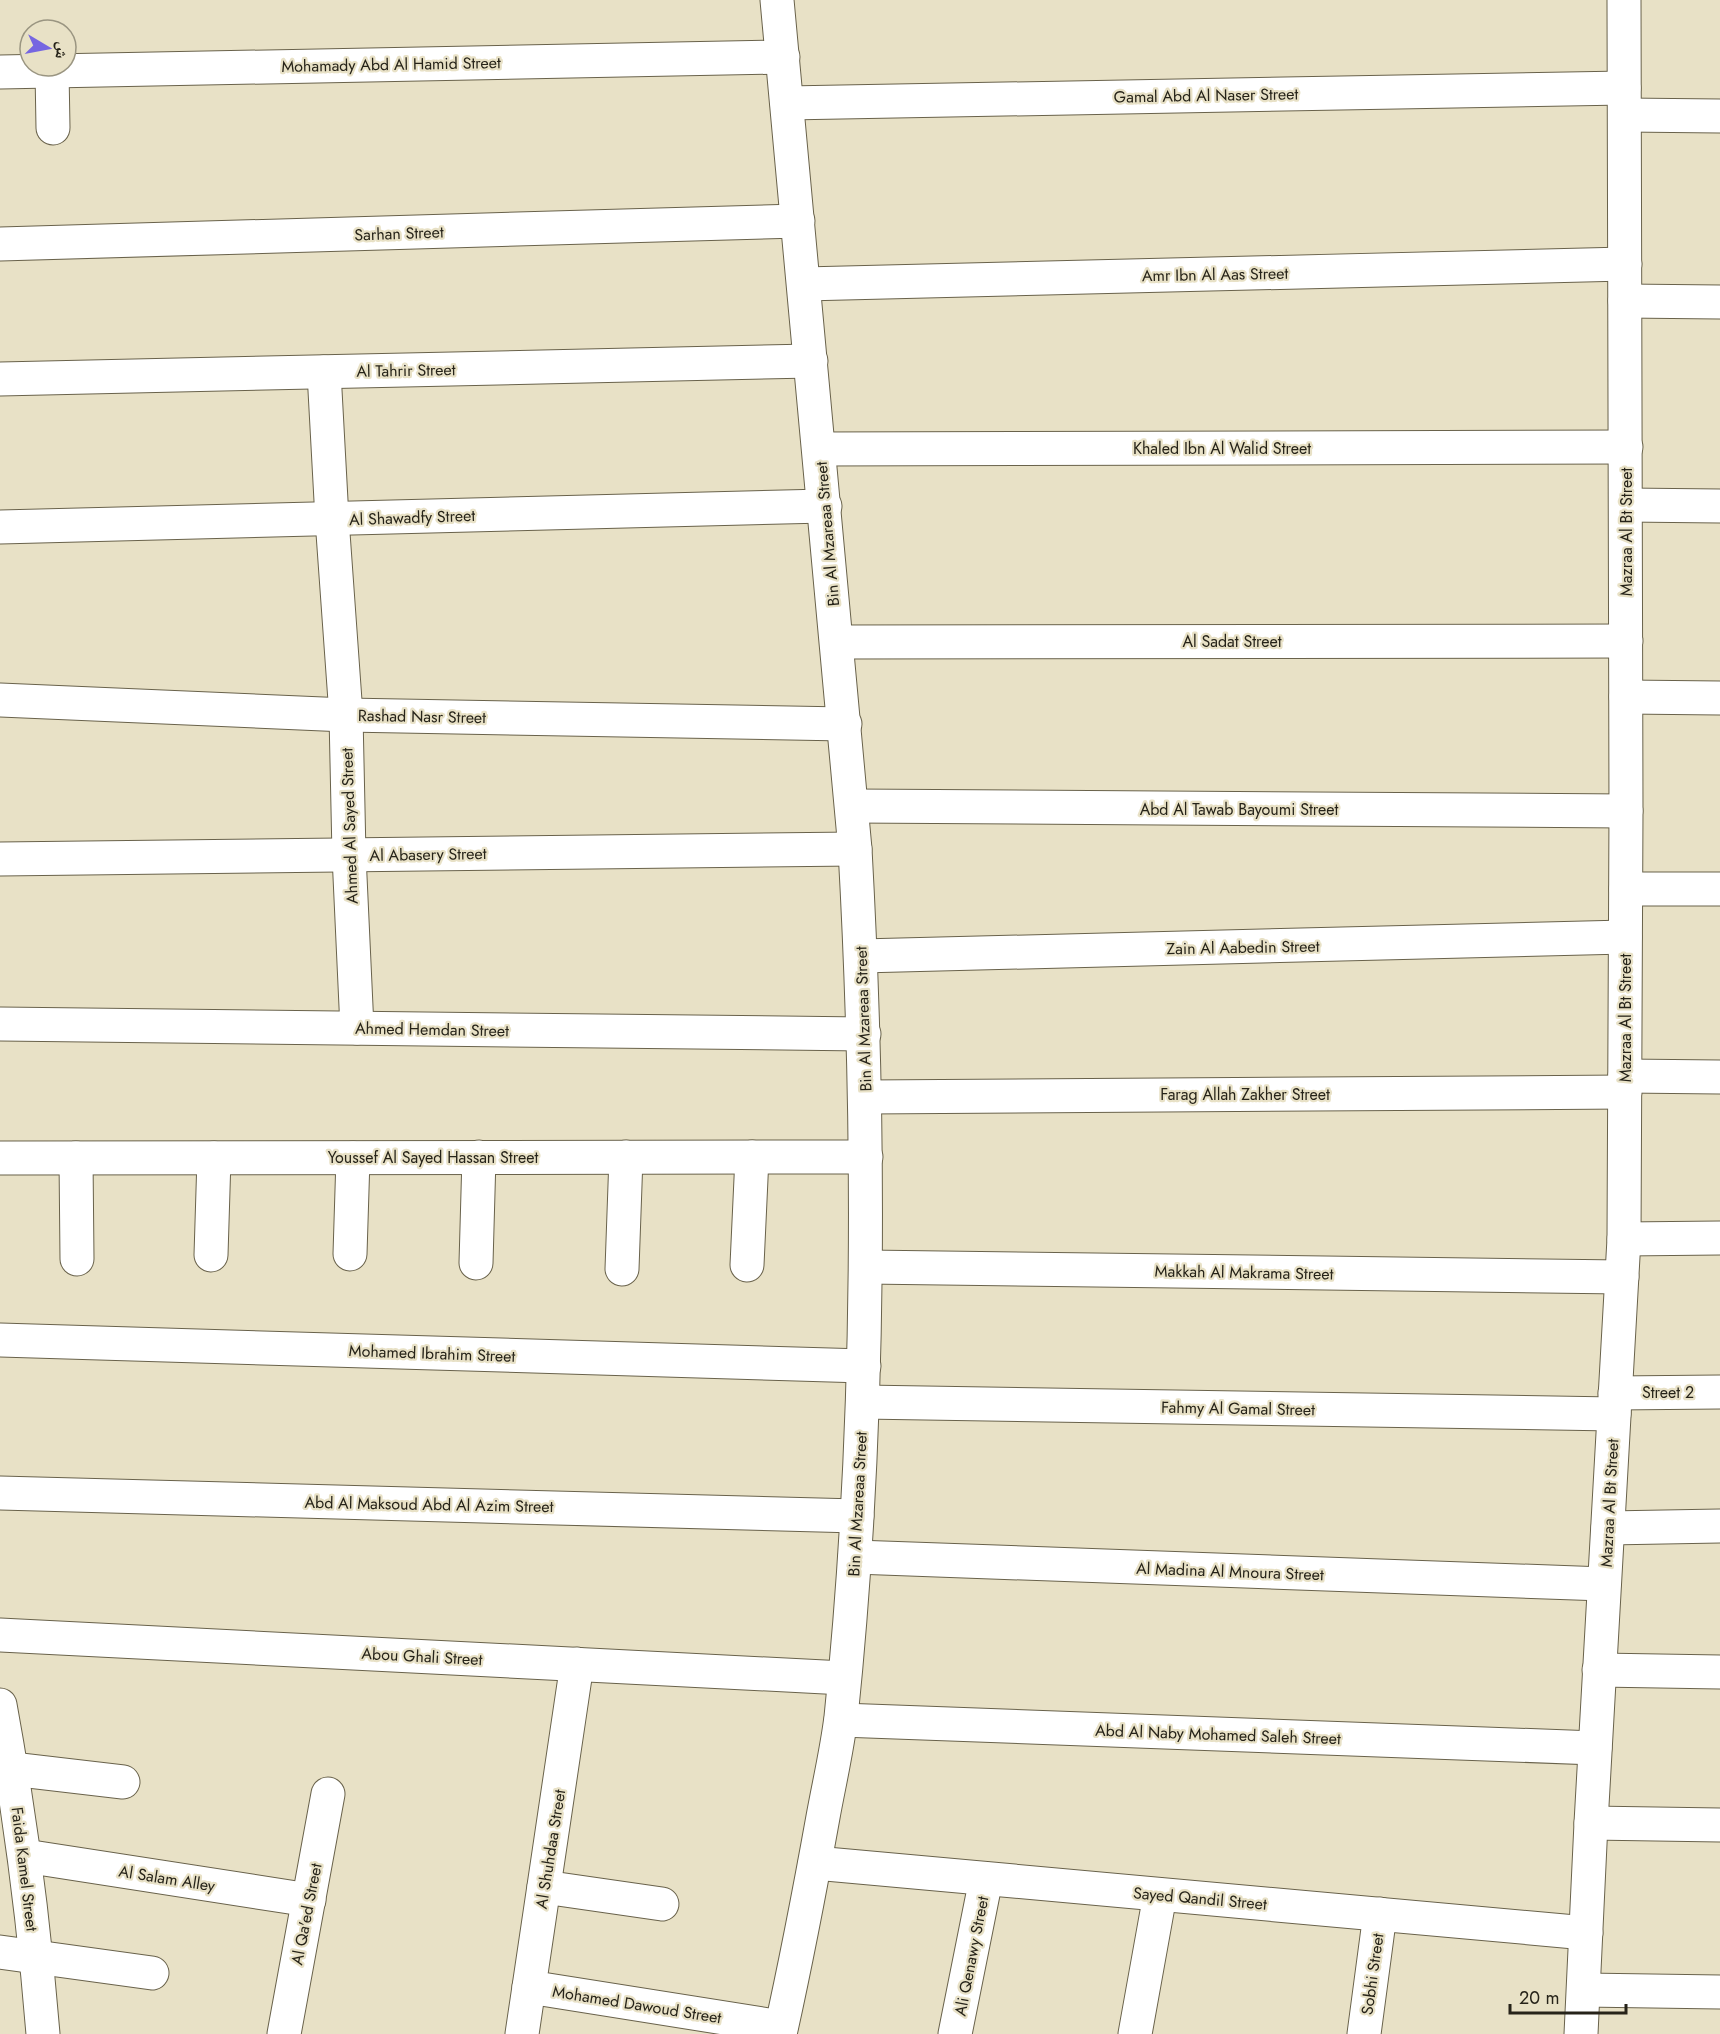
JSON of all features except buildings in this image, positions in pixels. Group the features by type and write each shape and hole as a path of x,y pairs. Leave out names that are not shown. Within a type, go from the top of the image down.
{"street":[{"name":"Bin Al Mzareaa Street","path":"777,0 852,806 866,1097 863,1402 855,1557 841,1720 815,1863 780,2031"},
{"name":"Mazraa Al Bt Street","path":"1581,2034 1624,1239 1626,447 1624,0"},
{"name":"Mohamady Abd Al Hamid Street","path":"78,71 783,57"},
{"name":"Mohamady Abd Al Hamid Street","path":"0,72 18,72"},
{"path":"52,78 53,128"},
{"name":"Gamal Abd Al Naser Street","path":"787,103 1624,102 1720,116"},
{"name":"Sarhan Street","path":"0,244 798,221"},
{"name":"Amr Ibn Al Aas Street","path":"804,284 1625,264"},
{"path":"1625,301 1720,302"},
{"name":"Al Tahrir Street","path":"0,379 811,361"},
{"name":"Ahmed Al Sayed Street","path":"324,372 346,715 349,855 357,1028"},
{"name":"Khaled Ibn Al Walid Street","path":"819,449 1626,447"},
{"path":"1626,505 1720,506"},
{"name":"Al Shawadfy Street","path":"0,527 825,506"},
{"name":"Al Sadat Street","path":"837,642 1626,641"},
{"path":"1626,697 1720,698"},
{"name":"Rashad Nasr Street","path":"0,700 346,715 845,724"},
{"name":"Abd Al Tawab Bayoumi Street","path":"852,806 1626,811"},
{"name":"Al Abasery Street","path":"0,859 855,849"},
{"path":"1626,889 1720,890"},
{"name":"Zain Al Aabedin Street","path":"861,956 1625,937"},
{"name":"Ahmed Hemdan Street","path":"0,1024 864,1034"},
{"name":"Farag Allah Zakher Street","path":"866,1097 1625,1084 1720,1077"},
{"path":"476,1263 478,1157"},
{"path":"622,1269 626,1157"},
{"path":"747,1265 752,1157"},
{"name":"Youssef Al Sayed Hassan Street","path":"0,1158 866,1157"},
{"path":"76,1158 77,1259"},
{"path":"211,1255 214,1158"},
{"path":"350,1254 353,1158"},
{"path":"1624,1239 1720,1238"},
{"name":"Makkah Al Makrama Street","path":"866,1267 1622,1277"},
{"name":"Mohamed Ibrahim Street","path":"0,1340 864,1366"},
{"name":"Street 2","path":"1615,1403 1720,1392"},
{"name":"Fahmy Al Gamal Street","path":"863,1402 1615,1403"},
{"name":"Abd Al Maksoud Abd Al Azim Street","path":"0,1493 857,1516"},
{"path":"1608,1528 1720,1526"},
{"name":"Al Madina Al Mnoura Street","path":"855,1557 1604,1584"},
{"name":"Abou Ghali Street","path":"0,1635 844,1678"},
{"name":"Al Shuhdaa Street","path":"522,2034 578,1664"},
{"path":"1599,1670 1720,1672"},
{"name":"Faida Kamel Street","path":"0,1705 25,1856 37,1956 42,2034"},
{"name":"Abd Al Naby Mohamed Saleh Street","path":"841,1720 1595,1748"},
{"path":"12,1769 123,1782"},
{"name":"Al Qa'ed Street","path":"284,2034 328,1794"},
{"path":"1591,1823 1720,1825"},
{"name":"Al Salam Alley","path":"25,1856 309,1900"},
{"name":"Sayed Qandil Street","path":"815,1863 1586,1933"},
{"name":"Ali Qenawy Street","path":"955,2034 986,1879"},
{"path":"544,1887 662,1904"},
{"path":"1135,2034 1160,1895"},
{"name":"Sobhi Street","path":"1364,2034 1380,1914"},
{"path":"0,1952 152,1973"},
{"name":"Mohamed Dawoud Street","path":"529,1987 780,2031"},
{"path":"1584,1990 1720,1992"}]}
